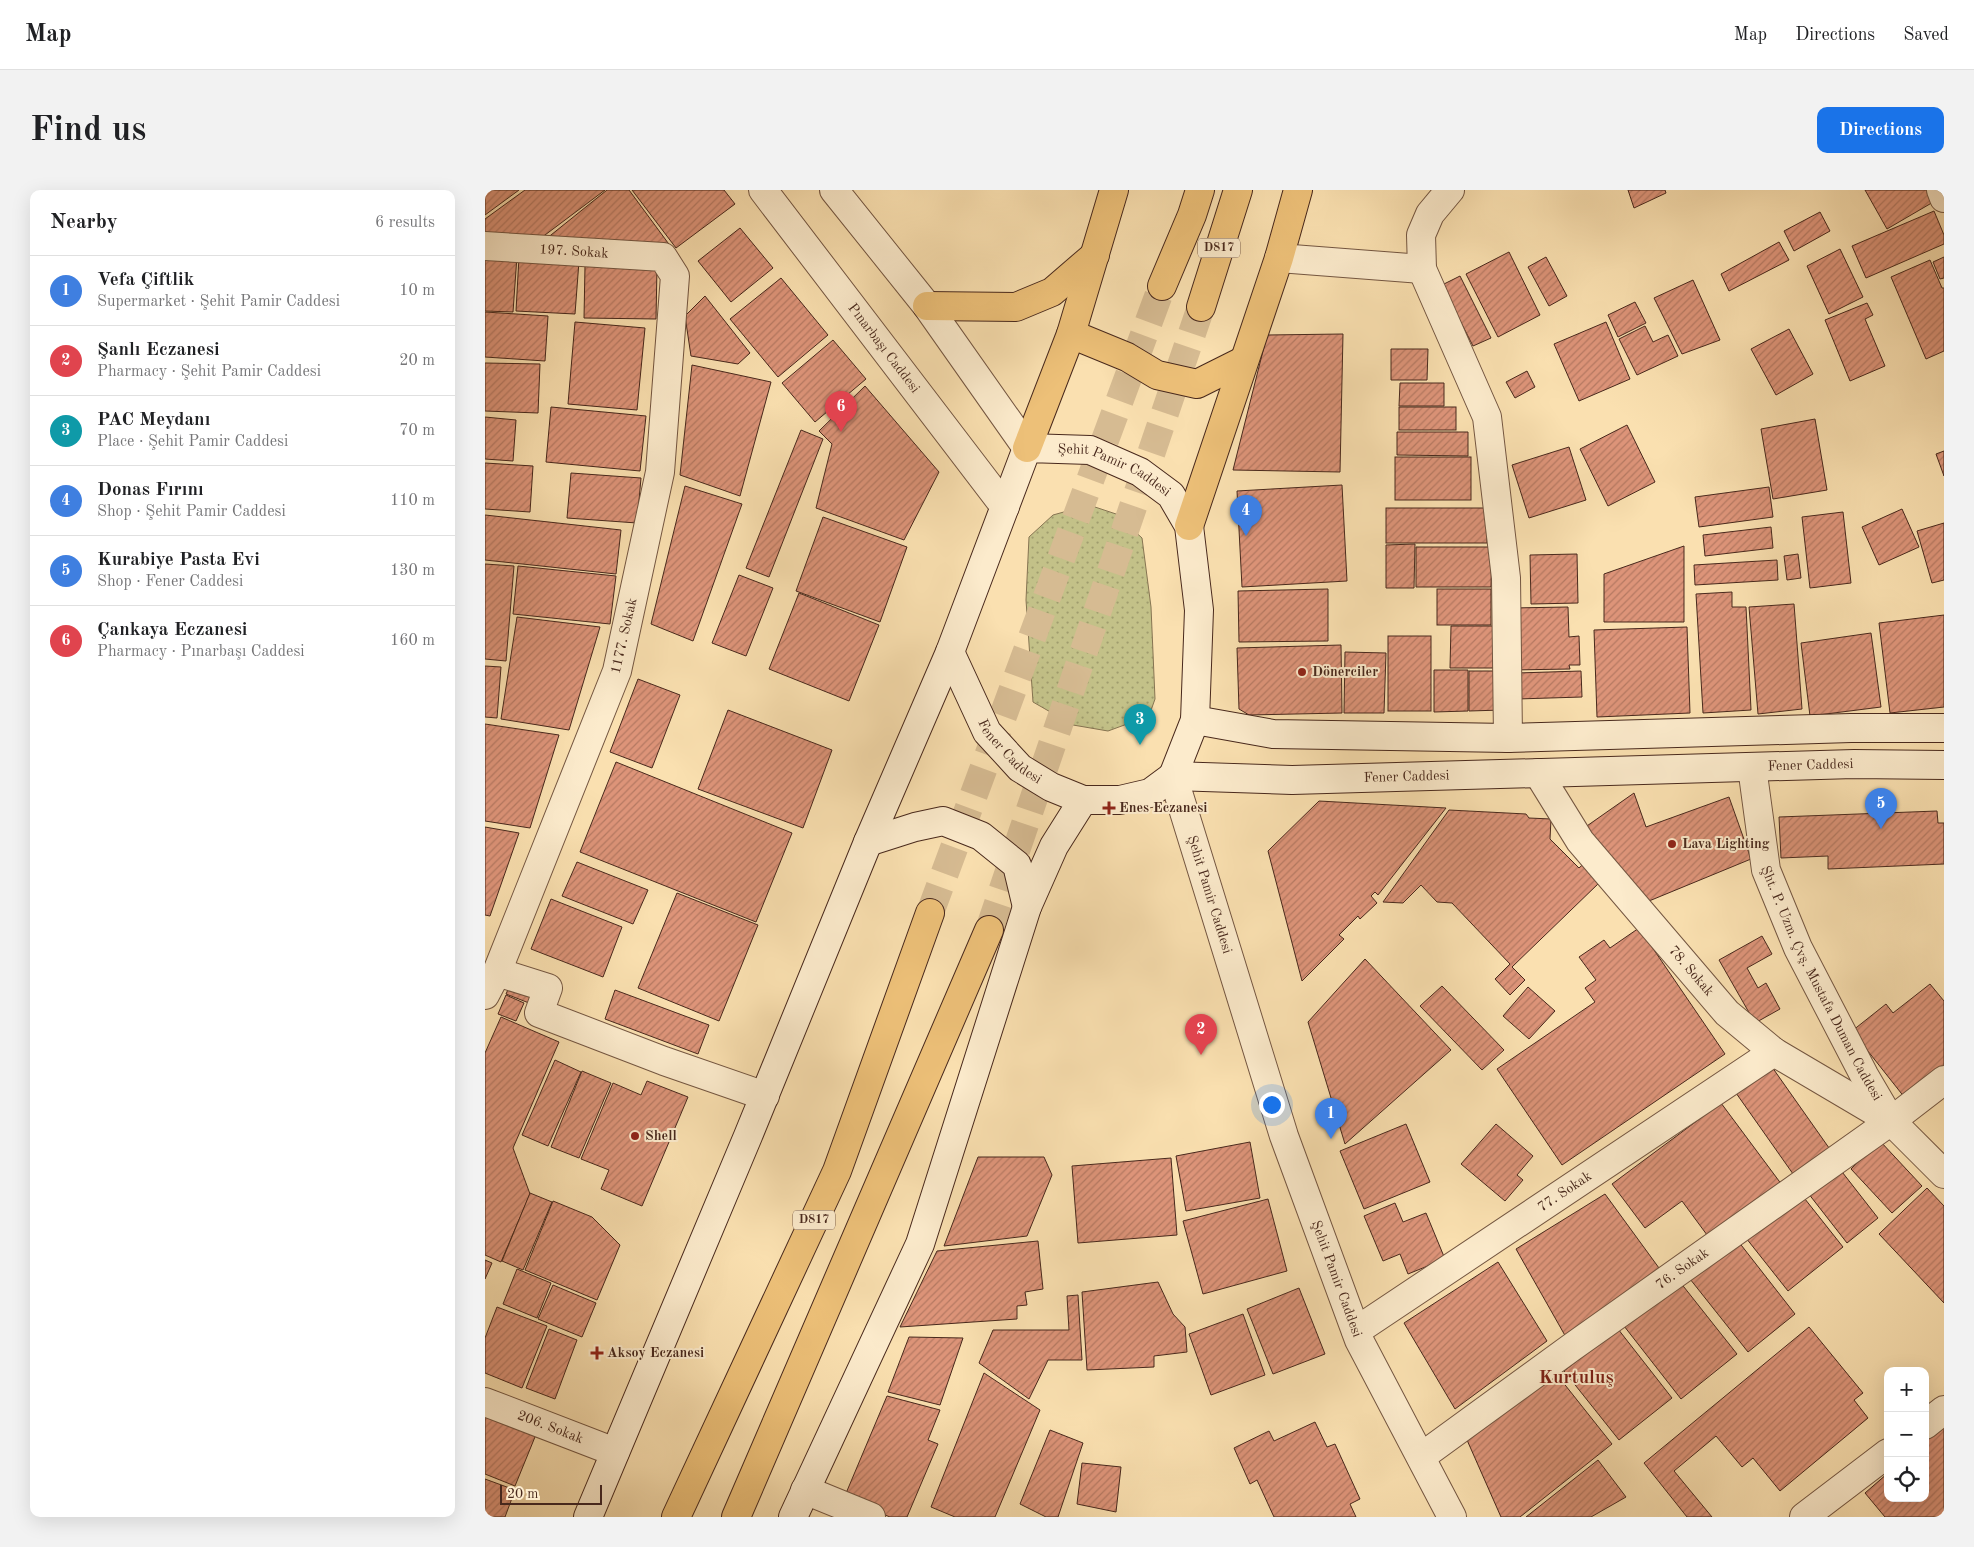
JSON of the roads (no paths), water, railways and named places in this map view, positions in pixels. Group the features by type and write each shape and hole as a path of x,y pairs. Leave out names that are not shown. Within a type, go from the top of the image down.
{"highway":[{"path":"1027,448 1071,334 1113,190"},
{"name":"D817","path":"1162,286 1192,215 1200,190"},
{"name":"D817","path":"1201,307 1238,190"},
{"path":"1189,526 1279,258 1298,190"},
{"path":"927,306 1016,307 1052,292 1095,255"},
{"path":"1071,334 1127,357 1157,375 1197,384 1243,361"},
{"name":"D817","path":"676,1517 837,1171 930,913"},
{"path":"736,1517 989,930"}],"street":[{"name":"Pınarbaşı Caddesi","path":"763,190 1005,507"},
{"path":"588,1517 765,1096 868,842 951,652 1027,448 927,306 834,190"},
{"path":"1450,190 1430,214 1421,235 1422,269 1487,417 1506,578 1508,738"},
{"path":"1941,190 1944,198"},
{"name":"197. Sokak","path":"485,246 663,258"},
{"name":"1177. Sokak","path":"485,996 497,972 617,671 660,472 675,276 663,258"},
{"path":"1279,258 1422,269"},
{"name":"Şehit Pamir Caddesi","path":"1027,448 1090,450 1140,472 1171,495 1189,526 1199,610 1195,720 1173,776 1284,1136 1356,1332 1452,1517"},
{"name":"Fener Caddesi","path":"951,652 987,732 1020,768 1051,787 1083,800 1120,800 1150,793 1173,776 1292,780 1854,764 1944,765"},
{"path":"1195,720 1273,734 1508,738 1851,728 1944,728"},
{"name":"Şht. P. Uzm. Çvş. Mustafa Duman Caddesi","path":"1752,767 1765,870 1797,948 1864,1075 1891,1121 1944,1174"},
{"name":"78. Sokak","path":"1539,773 1580,841 1727,1013 1774,1052 1891,1121"},
{"path":"793,1517 920,1244 1027,906 1054,846 1083,800"},
{"path":"868,842 915,826 943,820 981,836 1017,865 1027,906"},
{"path":"497,972 548,988 539,1014 664,1061 765,1096"},
{"name":"77. Sokak","path":"1356,1332 1774,1052"},
{"name":"76. Sokak","path":"1421,1457 1572,1346 1891,1121 1944,1080"},
{"name":"206. Sokak","path":"485,1402 615,1452"},
{"path":"1929,1422 1944,1410"},
{"path":"1804,1517 1884,1456"},
{"path":"805,1490 871,1517"}],"tunnel":[{"path":"930,913 1162,286"},
{"path":"989,930 1201,307"}],"place":[{"name":"Çankaya Eczanesi","path":"841,432"},
{"name":"Donas Fırını","path":"1246,536"},
{"name":"Dönerciler","path":"1302,672"},
{"name":"PAC Meydanı","path":"1140,745"},
{"name":"Enes Eczanesi","path":"1109,808"},
{"name":"Kurabiye Pasta Evi","path":"1881,829"},
{"name":"Lava Lighting","path":"1672,844"},
{"name":"Şanlı Eczanesi","path":"1201,1055"},
{"name":"Shell","path":"635,1136"},
{"name":"Vefa Çiftlik","path":"1331,1139"},
{"name":"Aksoy Eczanesi","path":"597,1353"}],"district":[{"name":"Kurtuluş","path":"1576,1378"}]}
